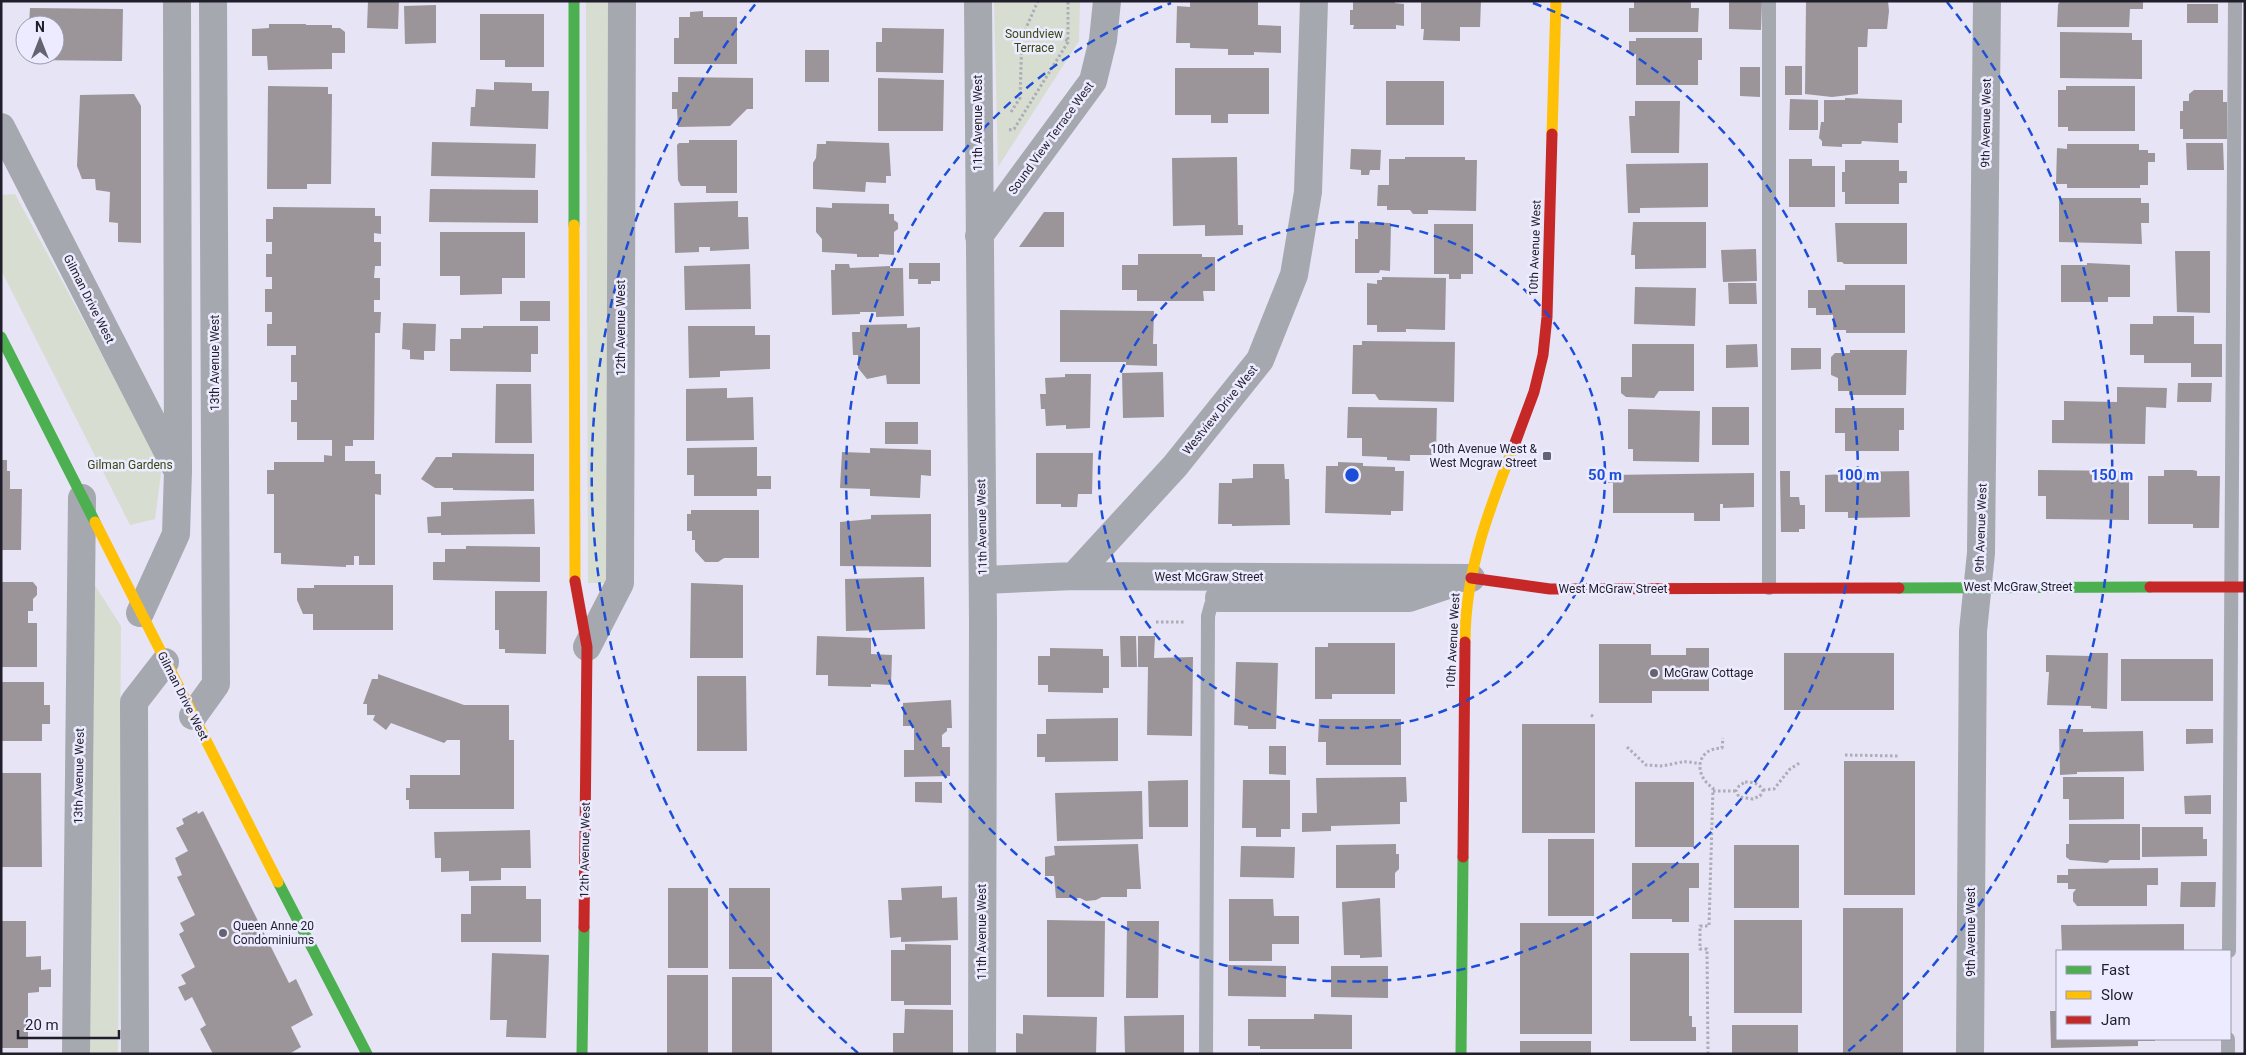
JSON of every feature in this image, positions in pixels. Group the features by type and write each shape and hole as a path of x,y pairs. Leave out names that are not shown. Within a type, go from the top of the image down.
{"street":[{"path":"140,613 176,534 178,471 177,1"},
{"name":"13th Avenue West","path":"193,716 216,684 214,1"},
{"name":"12th Avenue West","path":"574,1 575,584 587,646 582,1054"},
{"name":"12th Avenue West","path":"587,646 620,583 622,1"},
{"name":"11th Avenue West","path":"978,1 983,580 982,1054"},
{"name":"Sound View Terrace West","path":"979,236 1093,81 1103,40 1107,1"},
{"name":"Westview Drive West","path":"1074,576 1175,466 1260,360 1294,275 1308,192 1314,1"},
{"name":"10th Avenue West","path":"1460,1054 1465,624 1471,578 1485,520 1534,392 1542,355 1547,317 1556,1"},
{"name":"9th Avenue West","path":"1970,1054 1973,631 1981,553 1987,1"},
{"name":"Gilman Drive West","path":"1,127 9,162 178,471"},
{"name":"Gilman Drive West","path":"1,337 165,662 367,1054"},
{"name":"13th Avenue West","path":"76,1054 82,498"},
{"name":"West McGraw Street","path":"983,580 1074,576 1471,578 1550,589 2238,587"},
{"path":"1219,598 1409,598 1471,578"},
{"path":"135,1054 134,702 165,662"}],"lane":[{"path":"1769,1 1769,588"},
{"path":"2229,950 2238,587 2235,1"},
{"path":"1206,1054 1208,616 1211,605 1219,598"},
{"path":"2228,1040 2228,1054"}],"path":[{"path":"1007,117 1020,98 1022,37 1038,1"},
{"path":"1006,131 1014,128 1068,42 1068,1"},
{"path":"1038,27 1048,30 1068,42"},
{"path":"1007,124 1006,131 1008,137"},
{"path":"1156,622 1185,622"},
{"path":"1708,1054 1707,949 1700,949 1700,926 1709,926 1713,791 1699,772 1700,764 1709,751 1714,748 1722,748 1722,738"},
{"path":"1627,747 1646,765 1667,765 1676,761 1700,764"},
{"path":"1845,755 1899,756"},
{"path":"1736,791 1745,782 1753,782 1763,790 1774,789 1790,769 1801,762"},
{"path":"1736,791 1739,797 1753,799 1760,796 1763,790"},
{"path":"1713,791 1736,791"}],"green space":[{"path":"586,1 608,1 606,583 588,583"},
{"name":"Soundview Terrace","path":"994,1 1080,1 1079,41 998,167"},
{"name":"Gilman Gardens","path":"15,194 162,466 155,519 130,525 1,270 1,195"},
{"path":"94,584 121,626 118,1054 88,1054"}],"building":[{"path":"368,1 399,1 398,29 367,28"},
{"path":"1190,1 1258,2 1258,25 1281,26 1281,53 1254,52 1254,55 1228,55 1228,49 1190,48 1190,43 1176,43 1177,6 1190,7"},
{"path":"1353,1 1395,1 1395,3 1404,4 1404,26 1396,25 1396,29 1353,29 1354,25 1350,25 1350,10 1353,10"},
{"path":"1421,1 1481,1 1480,27 1460,27 1460,41 1423,40 1424,29 1421,29"},
{"path":"1634,1 1691,1 1691,8 1699,8 1698,32 1629,32 1629,8 1634,8"},
{"path":"1729,1 1762,1 1761,30 1729,29"},
{"path":"1806,1 1888,1 1887,29 1868,29 1867,47 1858,47 1858,94 1832,97 1805,94"},
{"path":"2060,1 2143,1 2143,9 2130,9 2129,27 2057,27 2058,5"},
{"path":"2187,4 2218,4 2218,23 2187,23"},
{"path":"436,5 436,43 405,44 404,6"},
{"path":"30,8 123,9 122,61 65,60 65,15 30,15"},
{"path":"703,11 703,17 737,17 737,64 674,64 674,38 679,38 679,17 690,17 690,12"},
{"path":"480,14 544,14 544,67 505,67 505,60 480,60"},
{"path":"269,24 332,25 332,28 340,28 345,32 345,53 332,53 332,69 268,70 267,56 252,56 252,29 269,28"},
{"path":"882,28 944,29 943,73 876,72 876,42 882,42"},
{"path":"2060,32 2132,33 2132,40 2142,40 2142,79 2060,78"},
{"path":"1636,38 1702,38 1702,60 1698,60 1698,85 1636,85 1636,54 1629,54 1629,41 1636,41"},
{"path":"805,50 829,50 829,82 805,82"},
{"path":"1785,66 1802,66 1802,95 1785,95"},
{"path":"1740,67 1760,67 1760,97 1740,96"},
{"path":"1175,68 1269,68 1269,114 1228,114 1228,123 1211,123 1211,115 1175,115"},
{"path":"678,77 753,78 753,109 747,109 730,126 678,127 677,109 672,109 672,92 678,92"},
{"path":"878,78 944,80 943,131 878,131"},
{"path":"1386,81 1444,81 1444,125 1386,125"},
{"path":"494,82 532,83 532,91 549,91 548,129 470,126 471,107 475,107 476,89 494,90"},
{"path":"268,86 328,87 328,94 332,94 331,184 307,184 307,189 267,189"},
{"path":"2066,86 2135,86 2135,131 2068,131 2068,127 2058,127 2058,90 2066,90"},
{"path":"2194,90 2223,90 2223,102 2227,102 2227,139 2183,139 2183,129 2180,129 2180,111 2183,111 2183,101 2189,101 2189,94"},
{"path":"134,94 141,106 141,243 118,242 118,223 109,222 110,192 96,190 95,179 82,179 77,166 80,95"},
{"path":"1845,98 1902,100 1902,123 1898,123 1898,143 1862,141 1861,144 1842,144 1842,147 1822,146 1822,141 1819,138 1821,122 1824,122 1824,100 1845,100"},
{"path":"1790,99 1818,100 1818,130 1789,130"},
{"path":"1635,101 1680,101 1679,153 1631,153 1629,116 1635,116"},
{"path":"689,140 737,140 737,193 706,193 706,186 681,186 678,180 677,145 679,143 689,143"},
{"path":"826,141 889,143 891,176 886,176 886,183 866,182 865,192 813,189 813,163 816,158 817,144 826,144"},
{"path":"432,142 536,144 535,178 431,176"},
{"path":"2186,143 2223,143 2224,170 2187,170"},
{"path":"2067,144 2139,144 2139,150 2148,150 2148,153 2155,153 2155,162 2148,162 2148,185 2140,185 2140,188 2067,188 2067,184 2056,184 2057,148 2067,149"},
{"path":"1351,149 1381,150 1380,170 1370,170 1369,175 1361,175 1361,170 1350,169"},
{"path":"1237,157 1238,225 1243,225 1243,235 1205,236 1205,225 1173,226 1172,158"},
{"path":"1405,157 1465,157 1465,160 1477,160 1476,211 1428,210 1428,214 1413,214 1410,210 1387,210 1387,206 1377,206 1378,185 1389,185 1389,159 1405,159"},
{"path":"1789,159 1812,159 1812,166 1835,166 1835,207 1789,207"},
{"path":"1845,160 1899,160 1899,171 1907,171 1907,183 1899,183 1899,204 1845,204 1845,192 1842,192 1842,172 1845,172"},
{"path":"1708,163 1708,207 1640,208 1640,213 1628,213 1626,164"},
{"path":"430,189 538,190 538,223 429,222"},
{"path":"2059,198 2141,198 2141,203 2149,203 2149,223 2141,223 2142,244 2059,242"},
{"path":"738,201 738,217 748,217 749,249 710,251 710,247 699,247 699,252 675,253 674,203"},
{"path":"832,203 889,204 889,214 894,214 894,220 898,223 898,229 894,232 894,255 879,254 879,257 857,257 857,254 822,252 822,239 816,232 816,207 832,208"},
{"path":"273,207 375,208 375,216 381,216 381,234 374,233 374,242 381,242 381,266 375,266 374,278 380,278 380,300 374,300 374,312 381,312 380,333 375,333 374,440 353,440 353,446 345,446 345,461 375,461 375,474 381,474 381,495 375,494 375,565 359,565 359,556 354,556 354,565 346,565 346,567 281,564 281,553 274,553 274,494 267,494 267,470 274,470 274,462 324,462 324,455 332,456 332,440 297,440 297,422 291,422 291,400 297,400 297,382 291,382 291,355 296,355 296,346 267,346 267,324 272,324 272,312 265,312 265,289 272,289 272,277 266,277 266,254 272,254 272,242 266,242 266,219 273,219"},
{"path":"1044,212 1064,212 1064,247 1019,247"},
{"path":"1358,222 1391,223 1390,271 1380,270 1379,273 1355,273 1355,239 1358,239"},
{"path":"1633,222 1706,222 1706,268 1635,269 1635,255 1631,255"},
{"path":"1835,223 1907,223 1907,264 1844,264 1837,262"},
{"path":"1434,224 1473,224 1473,274 1461,274 1461,279 1449,279 1449,274 1434,274"},
{"path":"440,232 525,232 525,278 502,278 502,294 460,295 460,276 440,276"},
{"path":"1756,249 1757,281 1723,282 1721,250"},
{"path":"2175,251 2210,251 2210,313 2177,312"},
{"path":"1138,254 1202,254 1202,257 1215,257 1215,291 1203,291 1204,301 1137,301 1137,290 1122,290 1122,265 1138,265"},
{"path":"909,263 940,263 940,281 931,281 931,284 918,284 918,279 909,279"},
{"path":"2087,263 2130,265 2130,297 2108,297 2108,302 2061,302 2061,265 2087,265"},
{"path":"750,264 751,309 685,310 684,266"},
{"path":"835,264 849,264 850,268 890,266 890,268 903,268 904,316 876,317 876,312 832,315 831,270 835,270"},
{"path":"1382,277 1446,278 1445,330 1406,329 1406,332 1377,332 1377,325 1367,325 1367,283 1377,284 1377,280 1382,280"},
{"path":"1728,283 1756,283 1757,304 1729,304"},
{"path":"1845,285 1905,285 1905,333 1846,333 1846,330 1833,330 1833,315 1816,315 1816,308 1808,308 1808,290 1845,290"},
{"path":"1635,287 1696,288 1695,326 1634,324"},
{"path":"520,301 550,301 550,321 520,321"},
{"path":"1060,310 1154,311 1153,344 1157,344 1157,366 1126,365 1126,362 1060,362"},
{"path":"2153,316 2194,316 2194,344 2222,344 2222,377 2191,377 2191,363 2144,363 2144,355 2130,355 2130,324 2153,324"},
{"path":"403,323 436,324 435,351 424,351 424,360 410,359 410,350 402,349"},
{"path":"907,324 907,328 920,327 920,384 887,384 886,375 867,379 858,368 858,355 853,355 852,332 860,332 860,325"},
{"path":"483,326 538,326 538,354 531,354 531,372 450,371 450,339 461,339 461,328 483,328"},
{"path":"688,326 755,326 755,335 770,335 770,369 720,371 720,377 689,378"},
{"path":"1362,341 1455,342 1454,402 1379,400 1375,394 1352,394 1353,345 1362,345"},
{"path":"1632,344 1694,344 1694,391 1659,391 1654,398 1626,397 1621,393 1621,377 1632,377"},
{"path":"1757,344 1758,367 1726,368 1726,345"},
{"path":"1791,348 1821,348 1821,369 1791,370"},
{"path":"1850,350 1907,350 1906,395 1849,395 1849,391 1838,391 1838,378 1831,375 1831,357 1835,353 1850,353"},
{"path":"1163,372 1164,417 1123,418 1122,373"},
{"path":"1065,374 1091,374 1090,428 1066,429 1066,425 1046,426 1045,409 1041,409 1040,394 1046,394 1045,378 1065,377"},
{"path":"2178,383 2212,383 2211,402 2177,402"},
{"path":"496,384 531,384 532,443 495,443"},
{"path":"2117,387 2167,388 2166,408 2146,407 2145,444 2052,443 2052,420 2064,420 2064,401 2117,402"},
{"path":"727,388 727,398 753,397 754,440 686,441 686,389"},
{"path":"1348,407 1437,408 1436,455 1410,455 1410,461 1387,460 1387,457 1362,456 1362,438 1347,438"},
{"path":"1712,407 1749,407 1749,445 1712,445"},
{"path":"1835,408 1904,408 1904,430 1899,430 1899,451 1845,451 1845,433 1835,433"},
{"path":"1628,409 1700,411 1699,462 1633,461 1633,449 1628,449"},
{"path":"885,422 918,422 918,444 885,444"},
{"path":"757,447 757,476 771,476 771,489 757,489 757,496 694,496 694,475 687,475 687,448"},
{"path":"870,448 931,450 931,476 921,475 920,498 870,496 870,489 840,488 842,452 870,453"},
{"path":"452,453 534,454 534,491 453,490 453,488 435,488 421,479 436,457 452,457"},
{"path":"1036,453 1093,453 1092,494 1078,494 1077,507 1061,507 1061,504 1036,504"},
{"path":"1,460 7,460 7,471 10,471 10,489 22,489 21,550 1,550"},
{"path":"1338,462 1363,463 1363,466 1395,467 1395,471 1404,471 1403,511 1391,511 1391,515 1325,513 1326,466 1338,466"},
{"path":"1253,464 1284,464 1285,479 1289,479 1290,525 1232,526 1232,524 1218,524 1219,483 1232,483 1232,479 1253,478"},
{"path":"2038,470 2129,471 2129,520 2046,519 2046,496 2038,496"},
{"path":"2164,470 2193,470 2197,471 2197,476 2220,476 2219,528 2193,528 2193,524 2148,524 2148,476 2164,476"},
{"path":"1780,471 1790,471 1790,497 1799,497 1800,505 1805,505 1805,529 1799,529 1799,532 1781,532"},
{"path":"1909,471 1910,517 1848,518 1848,512 1825,512 1825,475 1847,474 1847,472"},
{"path":"1754,473 1754,507 1723,508 1723,504 1720,504 1720,521 1694,521 1694,513 1613,513 1613,483 1608,483 1608,475"},
{"path":"534,499 535,534 441,535 441,533 428,533 427,517 441,516 441,502"},
{"path":"691,510 759,510 759,558 724,558 718,562 705,562 695,551 695,540 692,540 692,531 687,531 687,514 691,514"},
{"path":"931,514 931,567 840,566 840,522 871,519 871,515"},
{"path":"466,546 540,547 540,582 433,580 433,562 445,562 445,549 466,549"},
{"path":"924,577 925,629 846,631 845,579"},
{"path":"1,582 33,582 37,587 37,595 33,599 33,611 28,611 28,623 37,623 37,667 1,667"},
{"path":"691,583 743,585 743,658 690,658"},
{"path":"314,585 393,585 393,630 313,630 313,614 303,614 297,600 297,588 314,588"},
{"path":"495,591 547,591 546,654 505,653 505,649 499,649 499,630 495,630"},
{"path":"817,636 871,638 871,654 892,655 891,685 871,684 871,687 828,686 828,675 816,675"},
{"path":"1120,636 1136,636 1137,667 1121,667"},
{"path":"1138,636 1155,636 1154,658 1193,657 1192,736 1147,735 1148,667 1138,667"},
{"path":"1328,643 1395,643 1395,694 1332,694 1332,699 1315,699 1315,647 1328,647"},
{"name":"McGraw Cottage","path":"1599,644 1651,644 1651,655 1686,655 1686,648 1709,648 1709,691 1652,691 1652,703 1599,703"},
{"path":"1050,648 1103,649 1103,656 1109,656 1109,688 1103,688 1103,693 1048,692 1048,685 1038,685 1038,656 1050,656"},
{"path":"1784,653 1894,653 1894,710 1784,710"},
{"path":"2091,653 2108,653 2107,709 2091,708 2091,706 2047,705 2049,672 2046,672 2046,655 2091,656"},
{"path":"2121,659 2213,659 2213,701 2121,701"},
{"path":"1236,662 1278,663 1276,729 1248,729 1248,726 1234,725"},
{"path":"378,674 464,705 509,705 509,740 514,740 514,809 409,809 409,800 406,800 406,788 410,788 410,775 460,775 460,740 447,740 444,743 391,723 386,730 373,720 375,715 367,715 367,704 363,704 372,679 378,679"},
{"path":"697,676 746,676 747,751 697,751"},
{"path":"1,682 44,682 44,705 50,705 50,724 42,724 42,741 1,741"},
{"path":"951,700 952,728 947,728 947,731 942,735 942,747 950,747 950,776 904,777 904,750 914,750 914,726 903,726 903,703"},
{"path":"1118,718 1118,761 1045,762 1045,757 1037,757 1037,734 1046,734 1046,719"},
{"path":"1319,719 1401,719 1401,765 1326,765 1326,742 1318,742"},
{"path":"1522,724 1595,724 1595,833 1522,833"},
{"path":"2059,729 2083,729 2083,732 2143,731 2144,771 2077,772 2077,774 2060,775"},
{"path":"2186,729 2213,729 2213,743 2186,744"},
{"path":"1269,746 1286,746 1286,775 1269,774"},
{"path":"1844,761 1915,761 1915,895 1844,895"},
{"path":"1,773 41,773 42,867 1,867"},
{"path":"1406,777 1407,802 1400,802 1400,824 1331,826 1331,831 1302,832 1302,813 1317,813 1316,778"},
{"path":"2063,777 2124,777 2124,819 2069,820 2069,799 2063,799"},
{"path":"1188,780 1188,827 1149,827 1148,781"},
{"path":"1243,780 1290,780 1290,829 1281,829 1281,837 1256,837 1256,828 1242,828"},
{"path":"915,782 942,782 942,803 915,802"},
{"path":"1635,782 1694,782 1694,847 1635,847"},
{"path":"1142,791 1143,839 1057,841 1055,793"},
{"path":"2211,795 2211,814 2185,814 2184,796"},
{"name":"Queen Anne 20 Condominiums","path":"197,811 198,814 203,811 289,983 296,979 313,1015 291,1027 301,1047 289,1054 213,1054 200,1029 206,1025 192,997 185,1001 178,987 186,984 181,975 195,967 179,934 184,931 180,923 195,915 177,877 182,875 175,858 188,851 176,828 184,824 182,819"},
{"path":"2069,824 2140,824 2140,860 2110,860 2107,863 2070,860 2066,857 2066,844 2069,844"},
{"path":"2142,827 2203,827 2203,839 2207,839 2207,856 2142,857"},
{"path":"530,830 531,868 501,868 501,880 469,881 469,871 441,872 441,858 435,858 434,832"},
{"path":"1548,839 1594,839 1594,916 1548,916"},
{"path":"1138,844 1141,889 1127,889 1127,897 1102,897 1086,901 1080,898 1056,898 1054,876 1045,876 1045,857 1055,855 1054,846"},
{"path":"1396,844 1396,854 1399,854 1399,869 1395,873 1395,888 1336,888 1336,845"},
{"path":"1734,845 1799,845 1799,908 1734,908"},
{"path":"1241,846 1295,847 1294,878 1240,877"},
{"path":"1632,863 1699,863 1699,888 1689,888 1689,922 1672,922 1672,919 1632,919"},
{"path":"2158,868 2158,885 2147,885 2147,906 2077,906 2073,901 2073,893 2076,889 2068,889 2068,883 2057,883 2057,875 2068,875 2068,869"},
{"path":"2181,882 2216,882 2215,907 2180,907"},
{"path":"471,886 526,886 526,899 541,899 541,942 461,942 461,914 471,914"},
{"path":"942,886 942,898 957,897 958,940 901,942 901,937 890,938 888,900 902,900 901,888"},
{"path":"668,888 708,888 708,968 668,968"},
{"path":"729,888 770,888 770,969 729,969"},
{"path":"1380,898 1382,957 1360,958 1360,955 1344,955 1342,902"},
{"path":"1229,899 1273,899 1274,916 1299,916 1299,944 1272,944 1272,961 1229,961"},
{"path":"1843,908 1903,908 1903,1054 1843,1054"},
{"path":"1047,920 1105,921 1104,997 1047,997"},
{"path":"1734,920 1802,920 1802,1013 1734,1013"},
{"path":"1,921 26,921 26,957 41,956 41,970 51,969 51,987 39,987 39,992 28,993 28,1048 1,1048"},
{"path":"1127,921 1159,921 1158,998 1126,998"},
{"path":"1520,923 1592,923 1592,1034 1520,1034"},
{"path":"2184,924 2184,950 2062,950 2061,925"},
{"path":"905,944 951,945 951,1005 904,1005 904,1001 891,1001 891,950 905,950"},
{"path":"492,953 549,955 546,1038 506,1037 507,1020 490,1020"},
{"path":"1630,953 1689,953 1689,1016 1692,1016 1692,1027 1696,1027 1696,1041 1630,1041"},
{"path":"1228,965 1286,966 1286,997 1228,996"},
{"path":"1331,966 1388,966 1388,998 1331,997"},
{"path":"667,975 708,975 708,1054 667,1054"},
{"path":"732,977 772,977 772,1054 732,1054"},
{"path":"905,1009 953,1010 953,1054 893,1054 893,1033 904,1033"},
{"path":"2050,1011 2056,1011 2056,1040 2155,1040 2138,1041 2138,1046 2051,1048"},
{"path":"1314,1014 1352,1015 1352,1049 1260,1049 1260,1046 1248,1046 1248,1019 1314,1019"},
{"path":"1023,1015 1097,1017 1096,1054 1016,1054 1016,1033 1023,1034"},
{"path":"1184,1015 1184,1054 1125,1054 1124,1016"},
{"path":"1732,1025 1798,1025 1798,1054 1732,1054"},
{"path":"1520,1041 1591,1041 1591,1054 1520,1054"}],"traffic: fast":[{"path":"574,1 574,225"},
{"path":"1,337 95,522"},
{"path":"1899,588 2150,587"},
{"path":"1461,1054 1463,857"},
{"path":"278,882 367,1054"},
{"path":"582,1054 584,927"}],"traffic: slow":[{"path":"1552,134 1556,1"},
{"path":"574,225 575,581"},
{"path":"1465,642 1469,590 1480,541 1515,443"},
{"path":"95,522 278,882"}],"traffic: jam":[{"path":"1515,443 1534,392 1543,355 1547,317 1552,134"},
{"path":"1471,578 1550,589 1899,588"},
{"path":"575,581 587,647 584,927"},
{"path":"2150,587 2245,587"},
{"path":"1463,857 1465,642"}],"place":[{"name":"10th Avenue West & West Mcgraw Street","path":"1547,456"},
{"name":"McGraw Cottage","path":"1654,673"},
{"name":"Queen Anne 20 Condominiums","path":"223,933"}]}
